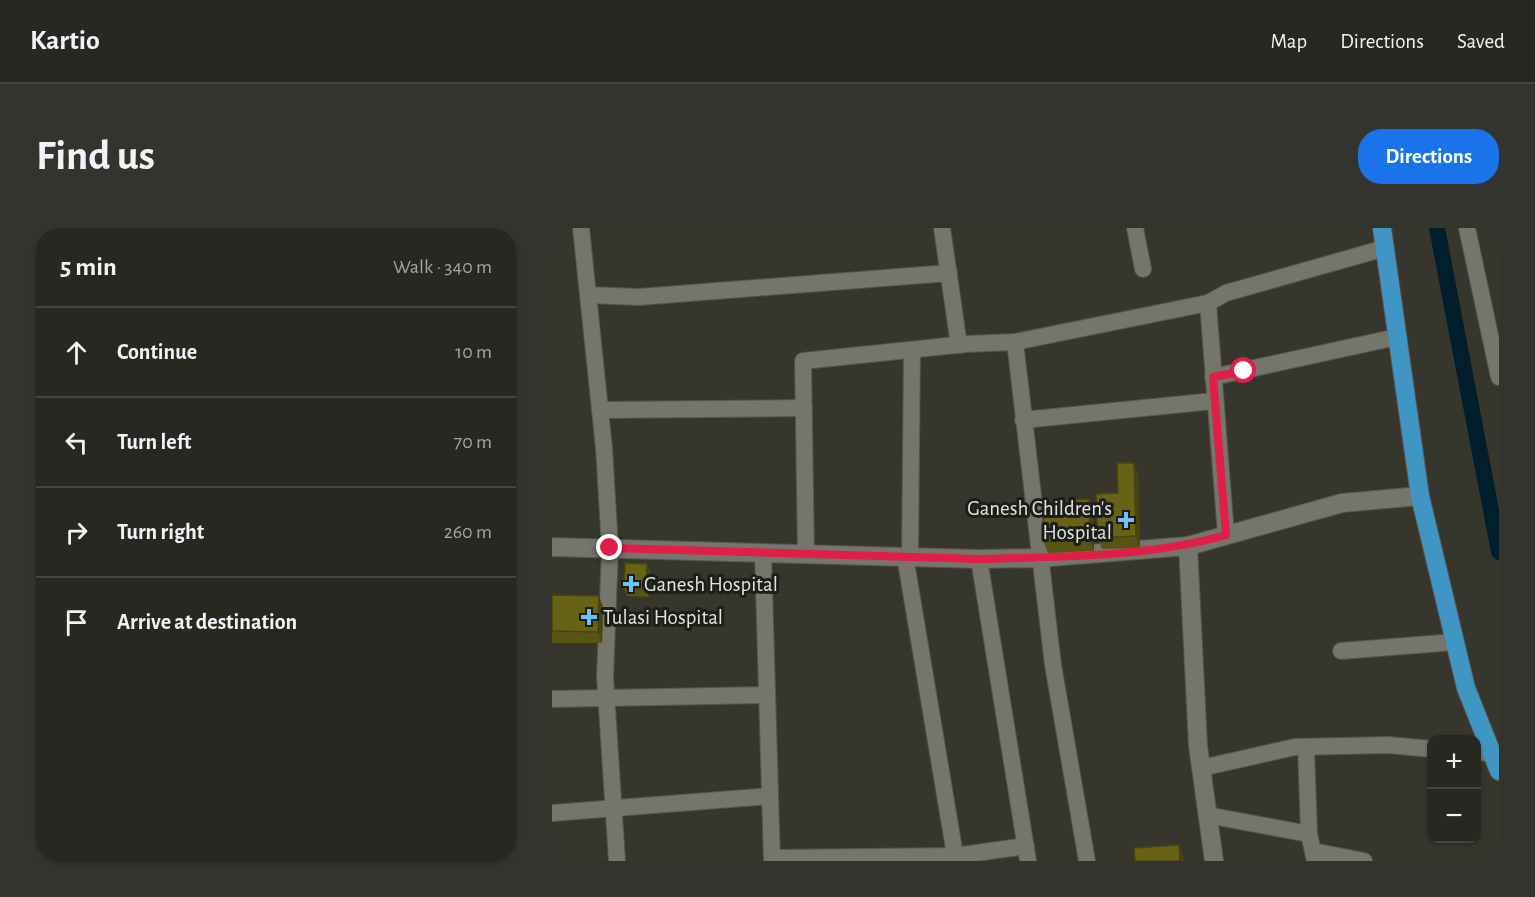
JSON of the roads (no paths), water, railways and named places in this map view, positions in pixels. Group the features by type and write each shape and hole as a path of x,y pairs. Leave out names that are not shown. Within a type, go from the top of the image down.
{"highway":[{"path":"1382,228 1420,496 1484,753 1499,771"}],"street":[{"path":"580,228 600,410 610,548 607,699 618,861"},
{"path":"942,228 959,345"},
{"path":"1135,228 1143,269"},
{"path":"1467,228 1499,377"},
{"path":"806,555 803,361 959,345 1015,342 1208,303 1226,293 1385,248"},
{"path":"588,295 639,297 949,273"},
{"path":"1208,303 1226,535"},
{"path":"1213,377 1398,337"},
{"path":"1015,342 1053,665 1087,861"},
{"path":"912,350 908,556 956,858"},
{"path":"1023,420 1214,401"},
{"path":"600,410 804,408"},
{"path":"552,547 979,559 1039,558 1188,546 1342,503 1420,496"},
{"path":"1188,546 1201,768 1214,861"},
{"path":"763,554 772,859 956,858 1027,854 979,559"},
{"path":"1341,651 1455,642"},
{"path":"552,699 767,695"},
{"path":"1201,768 1294,747 1388,746 1427,749"},
{"path":"1306,747 1309,834 1314,856 1364,861"},
{"path":"552,813 770,796"},
{"path":"1207,814 1309,834"}],"waterway":[{"path":"1437,228 1499,552"}],"place":[{"name":"Ganesh Children's Hospital","path":"1126,520"},
{"name":"Ganesh Hospital","path":"631,584"},
{"name":"Tulasi Hospital","path":"589,617"}]}
